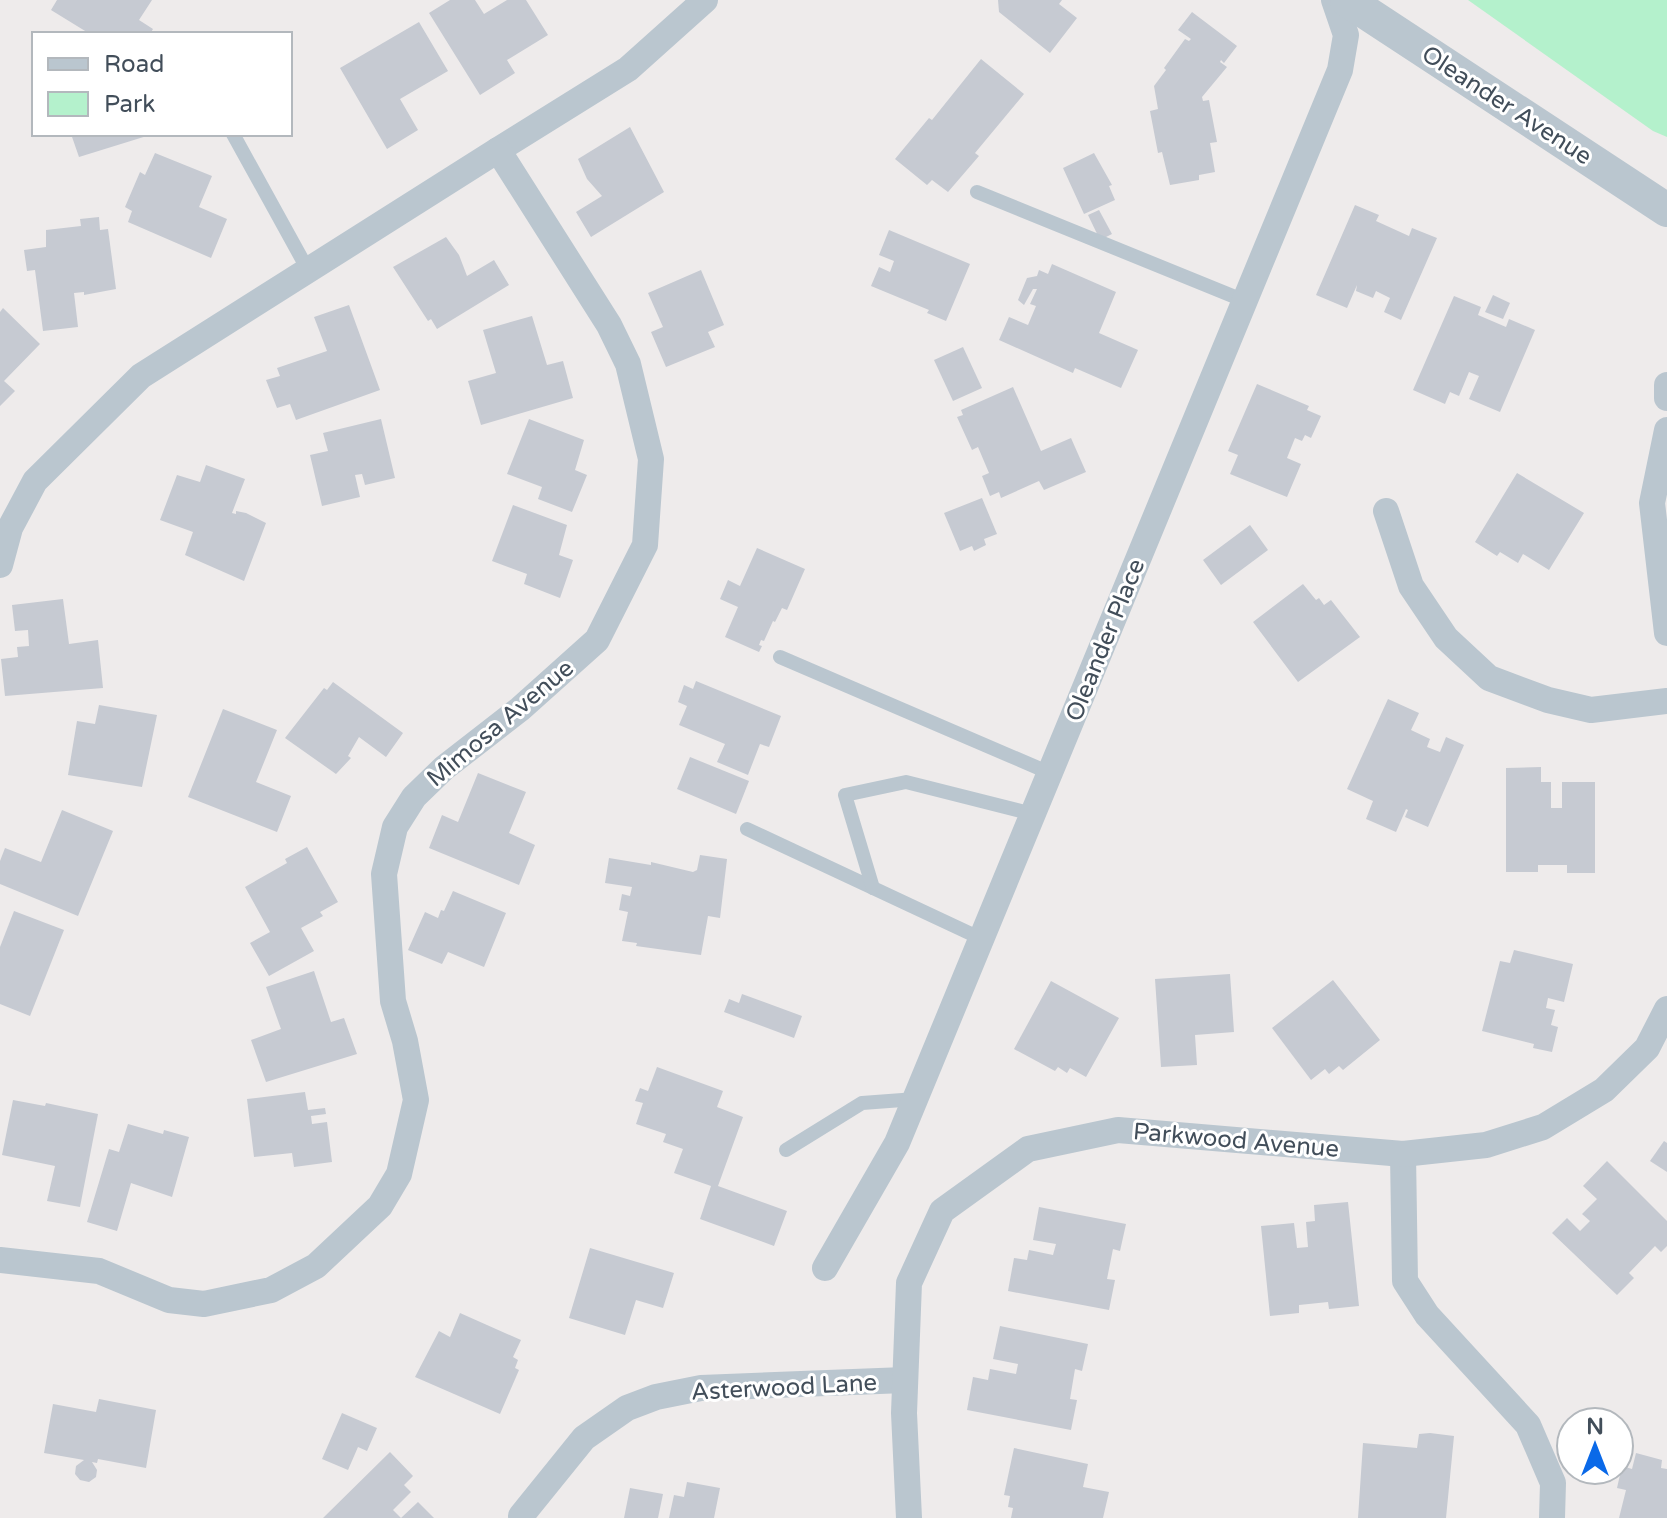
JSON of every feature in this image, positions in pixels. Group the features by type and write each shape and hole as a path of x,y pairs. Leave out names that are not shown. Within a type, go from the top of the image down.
{"street":[{"path":"0,565 10,528 35,481 141,376 628,69 705,0"},
{"name":"Oleander Place","path":"825,1268 897,1143 916,1099 1340,70 1346,35 1334,0"},
{"name":"Oleander Avenue","path":"1347,0 1667,210"},
{"name":"Mimosa Avenue","path":"0,1260 99,1271 169,1300 204,1304 271,1290 316,1266 380,1206 399,1174 416,1100 405,1041 393,1001 384,874 395,827 414,797 444,768 520,709 597,640 645,545 651,459 628,364 609,325 498,150"},
{"path":"1667,385 1667,398"},
{"path":"1667,430 1652,503 1667,633"},
{"path":"1386,511 1411,586 1446,638 1489,678 1548,700 1591,710 1667,701"},
{"name":"Parkwood Avenue","path":"909,1518 904,1413 909,1283 942,1211 1028,1149 1118,1130 1403,1154 1486,1145 1543,1127 1604,1090 1647,1048 1667,1009"},
{"path":"1403,1154 1405,1281 1427,1315 1528,1425 1553,1483 1552,1518"},
{"name":"Asterwood Lane","path":"521,1516 584,1438 627,1408 656,1397 701,1388 905,1380"}],"lane":[{"path":"234,136 308,270"},
{"path":"977,192 1245,301"},
{"path":"780,657 1050,773"},
{"path":"873,888 845,795 906,782 1033,814"},
{"path":"747,829 982,939"},
{"path":"786,1150 862,1103 916,1099"}],"green space":[{"path":"1468,0 1667,0 1667,137 1653,131"}],"building":[{"path":"57,0 152,0 139,20 153,29 151,32 87,32 51,10"},
{"path":"450,0 475,0 484,14 507,0 526,0 548,35 507,60 515,73 480,95 429,13"},
{"path":"998,0 1062,0 1059,4 1077,18 1050,53 999,12"},
{"path":"1192,12 1237,46 1224,63 1221,60 1227,67 1202,97 1203,101 1209,100 1217,142 1210,143 1215,172 1199,175 1199,180 1170,185 1162,152 1158,153 1150,111 1158,109 1154,86 1166,70 1164,68 1185,39 1191,39 1178,30"},
{"path":"419,22 448,71 400,99 418,130 387,149 340,68"},
{"path":"981,59 1024,94 975,153 979,156 948,192 932,180 927,185 895,159 929,118 932,120"},
{"path":"630,127 664,192 591,237 576,212 602,196 587,179 578,159"},
{"path":"72,136 147,136 79,157"},
{"path":"155,153 212,176 199,207 227,219 211,258 128,222 132,211 125,207 140,172 145,175"},
{"path":"1094,153 1112,185 1109,186 1115,200 1084,214 1063,168"},
{"path":"1355,205 1379,215 1376,221 1409,236 1412,228 1437,238 1401,320 1384,312 1390,298 1376,291 1373,298 1356,291 1357,285 1347,308 1316,295"},
{"path":"1099,210 1112,234 1100,240 1088,215"},
{"path":"99,217 100,230 108,229 116,289 84,295 84,292 74,293 78,327 43,331 35,270 27,271 24,250 46,247 46,230 81,226 80,219"},
{"path":"889,230 970,264 946,321 927,313 929,310 871,286 879,267 890,272 894,261 879,255"},
{"path":"446,237 459,255 467,276 494,260 509,285 437,329 431,319 428,321 393,267"},
{"path":"1052,264 1116,292 1099,333 1138,350 1121,388 1075,368 1073,373 999,340 1009,317 1028,325 1036,306 1030,304 1037,289 1033,289 1024,305 1018,300 1027,278 1037,276 1039,270 1048,274"},
{"path":"701,270 724,325 708,332 715,347 666,367 651,332 663,327 648,293"},
{"path":"1493,295 1510,303 1503,319 1485,312"},
{"path":"1454,296 1481,307 1478,315 1506,327 1509,319 1535,330 1500,412 1469,399 1479,376 1469,372 1459,396 1450,392 1445,404 1413,390"},
{"path":"349,305 380,390 296,420 290,404 277,408 266,380 280,376 277,368 327,351 314,317"},
{"path":"3,308 40,344 4,381 15,391 0,406 0,312"},
{"path":"532,316 547,365 563,361 573,398 481,425 468,381 496,373 483,330"},
{"path":"963,347 982,388 953,401 934,360"},
{"path":"1257,384 1309,406 1307,410 1321,416 1311,438 1305,435 1302,441 1295,438 1287,458 1301,464 1287,497 1230,474 1238,455 1228,451"},
{"path":"1013,387 1041,451 1071,438 1086,472 1044,490 1039,481 1001,498 999,492 990,496 982,476 989,473 978,447 972,450 957,417 963,415 961,410"},
{"path":"381,419 395,478 365,485 362,474 355,475 360,497 322,506 310,455 328,451 323,433"},
{"path":"529,419 584,440 575,470 587,475 572,512 538,499 542,487 507,474"},
{"path":"206,465 245,479 232,513 246,513 266,523 244,581 185,555 193,532 160,520 177,475 200,482"},
{"path":"1517,473 1584,513 1549,570 1523,554 1518,563 1500,552 1497,556 1475,542"},
{"path":"982,498 997,534 984,539 986,545 974,551 972,546 960,551 944,513"},
{"path":"513,505 567,525 559,555 573,560 560,598 524,584 527,574 492,561"},
{"path":"1250,525 1268,550 1221,585 1203,560"},
{"path":"757,548 805,569 787,610 782,608 773,621 764,641 761,640 759,652 725,637 738,607 720,599 728,580 740,586"},
{"path":"1303,584 1324,605 1331,600 1360,637 1298,682 1253,622"},
{"path":"63,599 69,644 98,640 103,688 5,696 1,659 18,657 17,647 29,646 28,630 15,631 12,605"},
{"path":"696,681 781,716 769,747 760,744 748,775 717,762 725,744 679,725 687,706 678,702 684,685 693,689"},
{"path":"333,682 403,733 386,757 359,737 348,756 351,758 336,774 285,738 324,688 327,690"},
{"path":"1388,699 1419,713 1411,730 1430,739 1427,747 1440,752 1446,737 1464,745 1428,827 1405,817 1406,809 1396,832 1366,819 1373,801 1347,789"},
{"path":"99,705 157,715 142,787 68,775 77,721 95,724"},
{"path":"223,709 277,730 256,782 291,796 277,832 188,797"},
{"path":"690,757 749,781 736,814 677,789"},
{"path":"1541,767 1541,782 1551,782 1551,808 1562,808 1562,782 1595,782 1595,873 1567,873 1567,865 1538,865 1538,872 1506,872 1506,768"},
{"path":"478,773 526,792 509,833 535,845 519,885 429,848 442,815 458,822"},
{"path":"62,810 113,831 78,916 0,884 0,861 5,848 41,862"},
{"path":"307,847 338,902 320,912 323,916 301,928 314,951 269,976 250,943 270,932 245,887 287,863 285,859"},
{"path":"700,855 727,859 720,918 708,916 701,955 636,946 637,943 622,941 628,912 619,910 622,894 630,896 632,887 605,883 609,858 651,865 651,862 693,872 697,870"},
{"path":"453,891 506,913 484,967 448,952 442,964 408,950 425,912 438,918"},
{"path":"14,911 64,930 30,1016 0,1004 0,947"},
{"path":"1514,950 1573,964 1564,1002 1548,998 1546,1008 1555,1010 1551,1025 1558,1027 1552,1052 1533,1048 1534,1044 1482,1031 1500,961 1510,963"},
{"path":"314,971 331,1022 344,1018 357,1054 266,1082 251,1040 281,1029 266,987"},
{"path":"1230,974 1234,1032 1195,1035 1197,1065 1161,1067 1155,979"},
{"path":"1333,980 1380,1040 1343,1070 1339,1066 1329,1074 1325,1069 1311,1080 1272,1028"},
{"path":"1051,981 1119,1018 1086,1077 1070,1068 1067,1073 1058,1067 1055,1071 1014,1049"},
{"path":"742,994 802,1016 794,1038 724,1012 729,999 739,1003"},
{"path":"657,1067 723,1091 717,1107 743,1117 718,1186 787,1211 774,1246 700,1219 711,1186 674,1173 683,1149 663,1142 666,1134 636,1124 643,1103 635,1101 640,1088 648,1091"},
{"path":"305,1092 308,1110 325,1108 326,1114 311,1116 312,1124 327,1122 332,1162 294,1167 292,1153 254,1157 247,1099"},
{"path":"13,1100 45,1106 46,1103 98,1114 80,1207 47,1201 55,1166 2,1155"},
{"path":"128,1124 163,1134 164,1130 189,1137 172,1197 131,1183 117,1231 87,1222 109,1149 119,1152"},
{"path":"1664,1141 1667,1143 1667,1172 1650,1161"},
{"path":"1607,1161 1667,1221 1667,1246 1661,1252 1655,1246 1629,1273 1634,1278 1617,1295 1552,1233 1567,1218 1580,1231 1590,1221 1582,1214 1597,1199 1583,1186"},
{"path":"1348,1202 1359,1306 1329,1309 1328,1302 1299,1305 1299,1313 1270,1316 1261,1226 1294,1223 1297,1248 1308,1247 1306,1222 1315,1221 1314,1205"},
{"path":"1039,1207 1126,1224 1120,1251 1113,1249 1107,1279 1115,1280 1109,1310 1008,1291 1014,1258 1027,1260 1029,1250 1053,1255 1056,1244 1033,1240"},
{"path":"590,1248 674,1273 663,1308 636,1300 625,1335 569,1318"},
{"path":"460,1313 521,1340 513,1357 518,1360 515,1368 519,1370 500,1414 415,1377 439,1331 450,1337"},
{"path":"1000,1326 1088,1344 1082,1371 1075,1369 1070,1399 1077,1400 1071,1430 967,1410 973,1377 988,1380 990,1369 1016,1374 1018,1364 993,1359"},
{"path":"99,1399 156,1410 146,1468 98,1459 97,1463 92,1462 97,1470 96,1477 89,1482 80,1480 75,1474 76,1466 84,1460 44,1453 53,1404 96,1412"},
{"path":"342,1413 377,1428 367,1451 358,1447 348,1470 322,1459"},
{"path":"1419,1434 1454,1436 1446,1518 1358,1518 1363,1443 1417,1448"},
{"path":"1014,1448 1088,1464 1083,1487 1109,1492 1103,1518 1011,1518 1013,1508 1008,1507 1010,1496 1004,1495"},
{"path":"390,1452 413,1476 404,1485 411,1492 393,1510 401,1518 323,1518"},
{"path":"1636,1453 1662,1460 1661,1468 1667,1469 1667,1518 1619,1518 1626,1490 1617,1486 1635,1486"},
{"path":"687,1482 720,1488 714,1518 669,1518 674,1495 684,1497"},
{"path":"630,1488 663,1494 658,1518 624,1518"},
{"path":"418,1502 434,1518 401,1518"}]}
